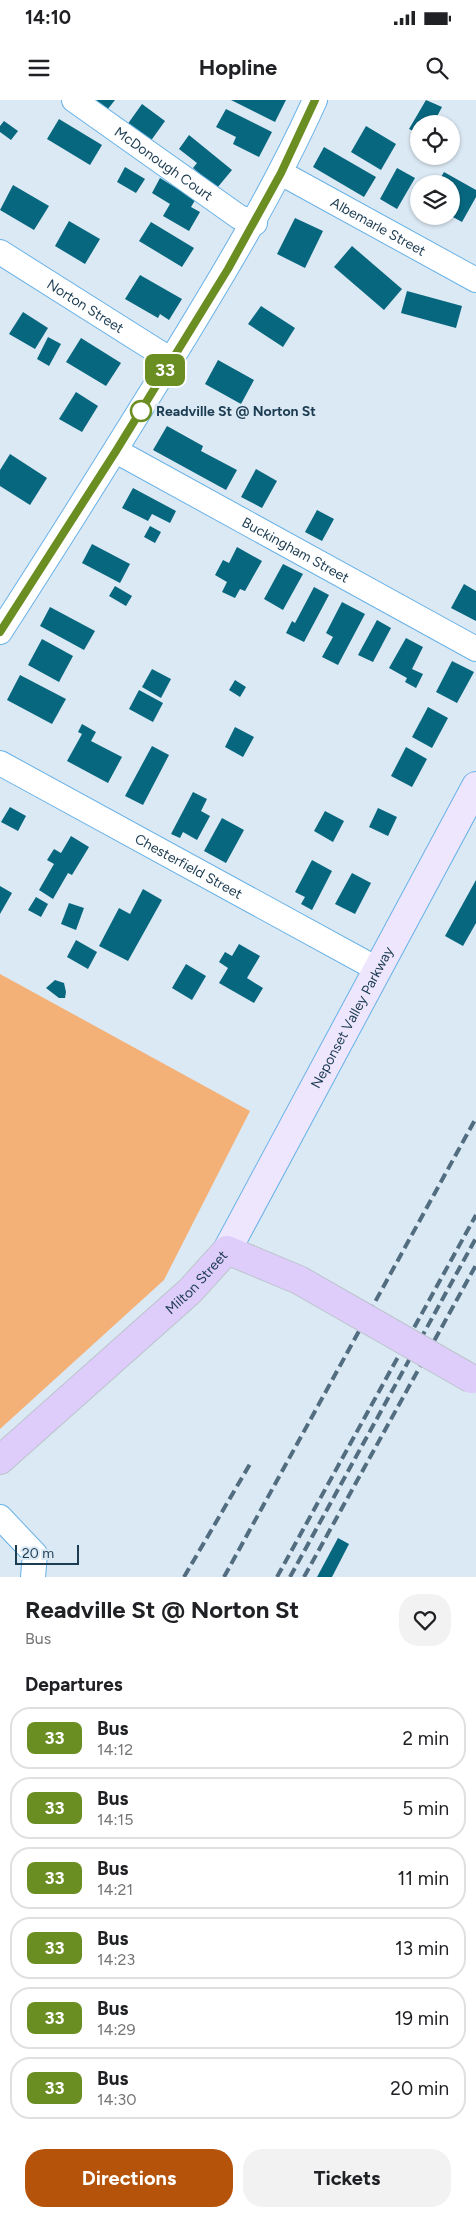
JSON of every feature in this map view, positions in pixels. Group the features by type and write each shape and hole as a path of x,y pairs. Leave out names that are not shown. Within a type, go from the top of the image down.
{"main road":[{"name":"Neponset Valley Parkway","path":"227,1250 476,786"},
{"name":"Milton Street","path":"0,1460 190,1290 227,1250 299,1280 474,1380"}],"street":[{"name":"McDonough Court","path":"74,100 240,217 255,223"},
{"path":"0,632 116,451 255,223 315,100"},
{"name":"Albemarle Street","path":"281,173 476,280"},
{"name":"Norton Street","path":"0,252 171,360"},
{"name":"Buckingham Street","path":"116,451 476,649"},
{"name":"Chesterfield Street","path":"0,763 377,969"},
{"path":"0,1517 35,1554 33,1577"}],"shaded area":[{"path":"0,974 250,1111 164,1280 0,1429"}],"building":[{"path":"85,100 115,100 104,114"},
{"path":"231,100 286,100 275,122"},
{"path":"426,100 442,107 438,115 417,115"},
{"path":"142,104 165,121 150,142 127,125"},
{"path":"226,109 272,132 259,157 233,144 236,137 216,127"},
{"path":"59,119 102,145 90,165 47,139"},
{"path":"4,121 18,131 11,140 0,132 0,126"},
{"path":"366,126 396,144 381,170 351,152"},
{"path":"189,135 232,170 217,188 193,168 197,163 179,149"},
{"path":"324,147 376,177 364,197 313,167"},
{"path":"125,167 145,179 136,193 117,182"},
{"path":"397,168 410,175 410,187 397,209 380,199"},
{"path":"160,178 181,191 183,188 197,197 191,207 200,212 189,231 163,216 170,204 152,193"},
{"path":"460,181 476,190 476,197 462,222 460,221"},
{"path":"13,185 49,206 34,230 0,210"},
{"path":"295,218 323,231 305,268 277,254"},
{"path":"69,221 100,239 85,264 55,246"},
{"path":"151,222 194,248 182,267 139,241"},
{"path":"352,246 402,289 384,310 334,267"},
{"path":"140,275 182,299 169,320 160,314 158,318 125,299"},
{"path":"407,291 462,306 456,328 401,313"},
{"path":"261,306 295,328 283,347 248,324"},
{"path":"23,312 48,328 35,349 9,334"},
{"path":"48,337 61,344 49,366 37,359"},
{"path":"81,338 121,363 106,386 66,362"},
{"path":"218,360 254,380 241,404 205,384"},
{"path":"76,392 98,406 82,432 59,419"},
{"path":"167,426 203,446 201,451 237,470 226,490 153,450"},
{"path":"10,454 47,478 30,505 0,486 0,470"},
{"path":"256,469 277,481 262,508 241,497"},
{"path":"133,488 176,511 170,523 152,514 148,521 122,508"},
{"path":"317,510 334,519 322,541 305,532"},
{"path":"150,526 161,532 155,543 144,537"},
{"path":"92,544 130,564 120,583 82,563"},
{"path":"237,547 262,561 245,591 240,589 235,598 222,592 227,582 215,575 223,560 229,563"},
{"path":"283,564 303,574 283,610 264,599"},
{"path":"464,584 476,591 476,621 451,608"},
{"path":"115,586 132,596 126,606 109,596"},
{"path":"314,587 329,595 304,642 286,633 292,621 295,623"},
{"path":"342,602 365,614 338,665 322,657 333,637 326,633"},
{"path":"50,607 95,631 84,650 40,626"},
{"path":"377,620 391,628 373,662 358,655"},
{"path":"406,638 423,647 412,669 423,674 416,688 405,682 407,678 389,668"},
{"path":"42,639 73,656 59,682 28,665"},
{"path":"452,661 474,672 457,703 436,692"},
{"path":"152,669 171,679 161,698 142,687"},
{"path":"20,675 66,699 52,724 7,700"},
{"path":"235,680 246,687 240,697 229,690"},
{"path":"139,690 163,703 153,722 129,709"},
{"path":"428,707 448,718 432,748 412,737"},
{"path":"82,724 96,732 91,741 122,757 108,783 67,761 82,734 78,732"},
{"path":"235,727 254,737 243,757 225,747"},
{"path":"152,746 169,755 143,805 125,796"},
{"path":"406,747 427,759 412,787 391,776"},
{"path":"193,792 207,799 201,811 210,816 197,840 183,832 180,838 171,834"},
{"path":"10,807 26,816 18,831 1,822"},
{"path":"378,808 397,817 388,836 369,827"},
{"path":"325,811 344,821 333,842 314,831"},
{"path":"222,818 244,830 226,863 204,851"},
{"path":"71,836 89,847 72,875 68,873 53,899 39,890 54,864 47,860 54,849 61,853"},
{"path":"312,860 332,871 312,910 301,904 305,897 295,892"},
{"path":"352,873 371,883 355,914 335,904"},
{"path":"476,880 476,923 463,946 445,936"},
{"path":"0,886 12,893 0,914"},
{"path":"143,889 162,900 128,961 99,946 119,908 130,914"},
{"path":"36,897 48,904 41,917 28,910"},
{"path":"69,903 84,908 76,930 61,924"},
{"path":"76,940 97,952 88,969 67,957"},
{"path":"239,944 260,956 247,978 263,988 254,1003 219,983 228,968 219,962 225,952 232,956"},
{"path":"186,964 206,976 192,1000 172,988"},
{"path":"55,980 64,983 65,998 59,998 46,988"},
{"path":"338,1538 349,1544 332,1577 317,1577"}],"railway":[{"path":"224,1577 476,1118"},
{"path":"277,1577 476,1215"},
{"path":"290,1577 476,1238"},
{"path":"304,1577 476,1265"},
{"path":"184,1577 250,1464"}],"bus line":[{"name":"33","path":"0,632 116,451 228,269 281,173 315,100"}],"place":[{"name":"Readville St @ Norton St","path":"141,411"}]}
